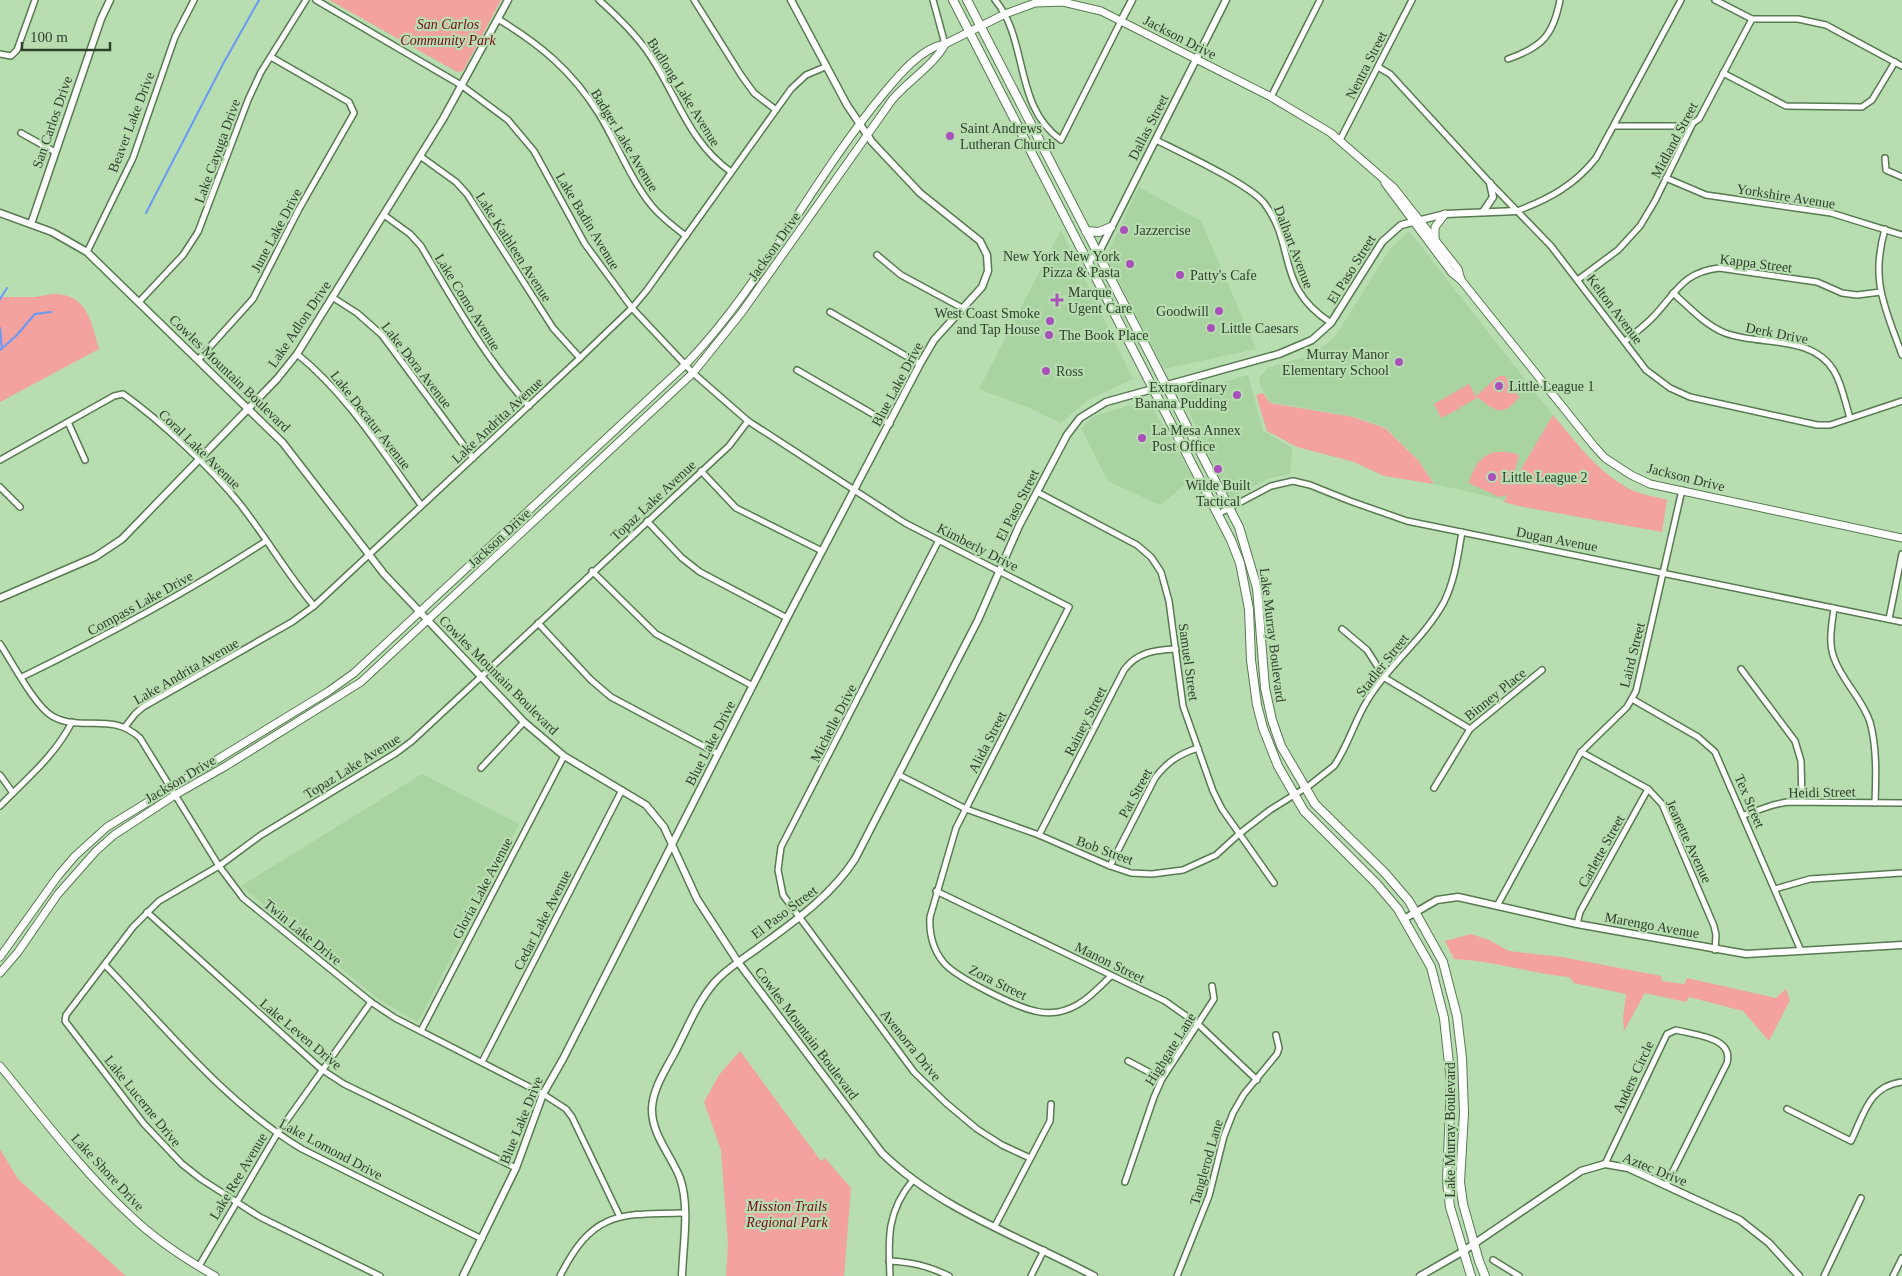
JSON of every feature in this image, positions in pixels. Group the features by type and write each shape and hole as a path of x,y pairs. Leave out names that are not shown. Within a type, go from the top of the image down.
{"main road":[{"name":"Lake Murray Boulevard","path":"953,0 1218,514 1237,555 1249,609 1251,660 1261,721 1276,762 1294,795 1309,817 1376,883 1404,919 1431,967 1444,1018 1451,1080 1447,1182 1450,1207 1468,1248 1485,1276"},
{"name":"Lake Murray Boulevard","path":"967,0 1166,384 1229,508 1245,544 1257,588 1265,688 1272,720 1281,746 1315,804 1385,873 1416,912 1443,962 1460,1031 1464,1082 1460,1182 1471,1276"},
{"name":"Jackson Drive","path":"0,957 58,876 75,856 107,827 329,691 360,668 684,365 724,319 883,93 904,71 934,46 945,44 1004,14 1035,3 1063,2 1096,9 1270,97 1340,140 1384,181 1390,192 1458,269 1461,280"},
{"name":"Jackson Drive","path":"0,973 81,865 114,835 175,795 226,766 361,682 692,373 742,312 867,134 905,85 939,56 945,44"},
{"path":"1435,241 1435,227 1445,214"},
{"name":"Jackson Drive","path":"1415,220 1452,273 1461,280 1544,386 1605,458 1630,475 1650,484 1902,538"},
{"path":"1086,231 1099,232 1111,227"},
{"path":"1435,979 1447,974"},
{"name":"Lake Shore Drive","path":"0,1066 95,1181 131,1217 171,1249 215,1276"}],"street":[{"path":"0,54 11,56 17,50 35,0"},
{"name":"San Carlos Drive","path":"31,224 101,19 110,0"},
{"name":"Beaver Lake Drive","path":"87,252 133,158 175,37 194,0"},
{"name":"Lake Cayuga Drive","path":"139,302 183,255 198,232 248,100 271,56 306,0"},
{"name":"Lake Badin Avenue","path":"316,0 461,85 508,120 534,151 585,244 632,308 684,365 748,421 853,491 878,505"},
{"name":"Lake Adlon Drive","path":"0,598 95,557 122,538 249,408 297,354 420,156 508,0"},
{"name":"Budlong Lake Avenue","path":"599,0 618,18 646,50 708,154 731,172"},
{"path":"694,0 754,93 776,110"},
{"path":"791,0 825,67 867,134"},
{"path":"933,0 945,44"},
{"path":"995,0 1004,14 1026,90 1048,131 1061,140 1132,0"},
{"name":"Dallas Street","path":"1088,262 1098,254 1226,0"},
{"path":"1270,97 1320,0"},
{"name":"Nentra Street","path":"1340,140 1412,0"},
{"path":"1508,59 1527,52 1546,37 1556,19 1560,0"},
{"name":"El Paso Street","path":"682,1276 684,1213 682,1185 654,1126 653,1100 660,1082 702,1000 714,983 738,962 800,917 830,891 850,867 978,620 999,570 1037,492 1067,435 1080,418 1106,402 1292,350 1312,340 1331,323 1382,242 1396,228 1415,220 1445,214 1517,210 1553,196 1577,179 1599,154 1681,0"},
{"path":"1715,0 1752,20 1798,19 1818,22 1842,32 1902,66"},
{"name":"Badger Lake Avenue","path":"498,19 544,50 565,69 599,115 651,205 662,218 686,236"},
{"name":"Midland Street","path":"1579,279 1609,258 1634,234 1651,210 1693,123 1699,119 1752,20"},
{"name":"June Lake Drive","path":"198,360 242,314 253,299 299,209 354,113 349,102 271,56"},
{"path":"1723,73 1786,106 1862,107 1872,100 1895,62"},
{"name":"Lake Andrita Avenue","path":"125,727 134,714 143,706 292,622 314,606 474,458 632,308 800,79 825,67"},
{"name":"Kelton Avenue","path":"1378,68 1390,74 1490,184 1551,246 1579,279 1625,342 1653,376 1670,388 1690,397 1817,424 1830,425 1902,401"},
{"path":"1614,126 1682,126 1693,123"},
{"path":"20,133 55,152"},
{"name":"Blue Lake Drive","path":"463,1276 516,1168 543,1094 853,491 934,340 982,287 988,271 987,255 977,238 920,193 892,165 867,134"},
{"name":"Dalhart Avenue","path":"1156,140 1259,197 1275,221 1298,291 1309,307 1331,323"},
{"name":"Lake Kathleen Avenue","path":"420,156 456,182 467,194 553,328 580,358"},
{"path":"1885,158 1886,170 1902,177"},
{"name":"Yorkshire Avenue","path":"1666,178 1706,195 1831,213 1902,235"},
{"path":"1483,212 1492,198 1490,184"},
{"name":"Cowles Mountain Boulevard","path":"0,213 52,232 87,252 283,443 369,554 420,613 524,722 564,756 646,805 672,842 697,899 738,962 882,1153 913,1180 934,1195 1094,1276"},
{"name":"Lake Como Avenue","path":"384,215 410,234 421,246 481,347 506,381 529,406"},
{"path":"1885,229 1877,264 1881,292 1902,355"},
{"path":"876,254 902,275 964,309"},
{"name":"Kappa Street","path":"1625,342 1654,317 1673,293 1697,272 1719,268 1817,282 1848,294 1857,295 1881,292"},
{"name":"Derk Drive","path":"1673,293 1712,326 1724,332 1738,337 1801,347 1818,354 1834,371 1850,418"},
{"name":"Lake Dora Avenue","path":"332,297 357,313 382,335 474,458"},
{"path":"830,312 920,364"},
{"path":"1896,337 1902,334"},
{"name":"Lake Decatur Avenue","path":"297,354 323,375 344,399 421,505"},
{"path":"797,370 890,424"},
{"name":"Coral Lake Avenue","path":"68,422 114,396 123,394 199,459 240,504 314,606"},
{"name":"Topaz Lake Avenue","path":"68,1011 146,912 176,890 219,866 262,835 396,753 482,676 592,571 729,446 748,421"},
{"path":"0,460 68,422 85,460"},
{"path":"702,471 736,508 822,551"},
{"name":"Dugan Avenue","path":"1218,514 1271,486 1293,481 1310,484 1399,519 1902,622"},
{"path":"0,487 20,507"},
{"name":"Laird Street","path":"1497,906 1581,752 1627,707 1636,691 1682,490"},
{"name":"Samuel Street","path":"1037,492 1137,544 1161,572 1166,587 1183,706 1213,791 1239,834 1274,883"},
{"name":"Kimberly Drive","path":"878,505 905,523 1069,607"},
{"path":"647,521 682,558 700,572 788,618"},
{"name":"Stadler Street","path":"1294,795 1334,766 1343,752 1367,700 1444,601 1453,580 1462,532"},
{"name":"Michelle Drive","path":"800,917 783,895 778,862 781,847 939,540"},
{"name":"Compass Lake Drive","path":"22,677 96,641 221,570 266,541"},
{"path":"1889,619 1902,554"},
{"path":"592,571 656,634 753,686"},
{"name":"Alida Street","path":"936,891 952,837 1069,607"},
{"path":"1834,608 1830,640 1834,658 1860,698 1870,722 1874,744 1875,802"},
{"path":"538,624 591,680 611,697 718,754"},
{"path":"1342,629 1367,650 1385,678 1470,729"},
{"path":"0,644 43,709 57,718 72,722 109,722 125,727"},
{"name":"Rainey Street","path":"1039,836 1124,670 1134,659 1144,653 1176,649"},
{"path":"1741,669 1785,725 1795,741 1802,767 1802,802"},
{"name":"Binney Place","path":"1434,788 1470,729 1542,670"},
{"name":"Tex Street","path":"1632,699 1698,737 1711,747 1721,762 1801,951"},
{"path":"0,806 61,744 72,722"},
{"path":"481,768 524,722"},
{"name":"Twin Lake Drive","path":"125,727 140,738 219,866 243,898 371,1002 420,1031 543,1094 566,1109 572,1117 620,1217"},
{"name":"Pat Street","path":"1110,866 1163,766 1184,753 1198,748"},
{"name":"Jeanette Avenue","path":"1581,752 1648,788 1662,804 1714,926 1716,935 1715,950"},
{"name":"Gloria Lake Avenue","path":"420,1031 564,756"},
{"path":"0,775 12,792"},
{"name":"Bob Street","path":"899,775 966,809 1039,836 1110,866 1141,874 1162,874 1183,870 1216,856 1239,834 1294,795"},
{"name":"Carlette Street","path":"1577,924 1580,912 1648,788"},
{"name":"Cedar Lake Avenue","path":"482,1062 622,790"},
{"name":"Heidi Street","path":"1744,815 1773,805 1802,802 1902,802"},
{"path":"1775,889 1810,878 1902,873"},
{"name":"Zora Street","path":"936,891 930,917 931,937 943,962 959,976 1027,1009 1050,1012 1066,1010 1079,1004 1111,976"},
{"name":"Manon Street","path":"936,891 1165,1001 1199,1025 1257,1080"},
{"name":"Marengo Avenue","path":"1404,919 1436,900 1452,897 1577,924 1746,954 1902,945"},
{"name":"Lake Leven Drive","path":"146,912 321,1069 344,1084 516,1168"},
{"name":"Avenorra Drive","path":"800,917 914,1072 946,1103 978,1129 1002,1145 1030,1158"},
{"name":"Lake Lomond Drive","path":"105,965 233,1099 276,1134 306,1151 482,1239"},
{"name":"Highgate Lane","path":"1124,1182 1162,1079 1199,1025 1214,999 1212,986"},
{"name":"Lake Ree Avenue","path":"199,1266 276,1134 371,1002"},
{"name":"Lake Lucerne Drive","path":"68,1011 65,1021 144,1124 182,1164 201,1179 260,1217 380,1276"},
{"name":"Anders Circle","path":"1605,1164 1667,1034 1676,1030 1721,1042 1728,1052 1727,1063 1666,1185"},
{"name":"Tanglerod Lane","path":"1177,1276 1210,1196 1226,1129 1240,1102 1277,1054 1279,1048 1276,1035"},
{"path":"1128,1061 1162,1079"},
{"path":"1787,1109 1851,1141 1877,1090 1887,1084 1902,1082"},
{"path":"995,1226 1050,1121 1051,1104"},
{"name":"Aztec Drive","path":"1468,1248 1581,1171 1605,1164 1628,1168 1740,1220 1769,1243 1799,1276"},
{"path":"890,1276 892,1216 902,1193 913,1180"},
{"path":"1824,1276 1861,1198"},
{"path":"560,1276 570,1255 585,1237 598,1227 628,1214 684,1213"},
{"path":"1420,1276 1468,1248"},
{"path":"1031,1276 1044,1250"},
{"path":"1893,1276 1902,1258"},
{"path":"1493,1260 1519,1276"},
{"path":"889,1261 912,1262 931,1267 948,1276"}],"shaded area":[{"path":"1139,187 1201,221 1256,349 1164,369 1106,256"},
{"path":"1061,230 1133,379 1088,400 1061,423 1027,407 979,389"},
{"name":"Murray Manor Elementary School","path":"1409,231 1553,415 1504,500 1435,484 1416,457 1385,427 1355,417 1270,402 1260,385 1259,378 1269,367 1308,356 1328,343 1337,334 1390,249"},
{"path":"1248,375 1263,431 1292,448 1290,474 1267,479 1230,499 1181,395"},
{"path":"1148,400 1193,478 1160,505 1108,481 1081,428 1094,416"},
{"path":"422,774 519,824 418,1022 381,1001 241,886"}],"green space":[{"name":"San Carlos Community Park","path":"329,0 501,0 463,71 457,72"},
{"path":"52,294 73,298 86,311 99,349 0,402 0,297 35,297"},
{"name":"Little League 1","path":"1499,376 1505,376 1519,397 1513,404 1503,410 1493,408 1476,396"},
{"path":"1469,384 1477,398 1459,408 1453,398 1459,409 1441,418 1434,404"},
{"path":"1263,393 1270,403 1353,417 1385,428 1418,460 1434,484 1384,476 1354,462 1297,447 1267,431 1256,395"},
{"path":"1553,415 1586,454 1615,480 1635,491 1667,500 1662,532 1518,506 1504,502 1507,495 1499,497 1469,483 1476,466 1481,460 1493,453 1501,452 1519,455 1511,486"},
{"path":"1471,934 1489,940 1509,951 1562,957 1661,976 1662,981 1684,984 1687,978 1776,998 1786,989 1790,1000 1769,1041 1743,1011 1689,997 1686,1002 1645,993 1624,1031 1623,1018 1626,994 1574,983 1569,977 1483,962 1454,959 1445,941"},
{"name":"Mission Trails Regional Park","path":"740,1051 821,1161 825,1158 851,1188 844,1276 726,1276 728,1244 721,1150 704,1102 719,1075"},
{"path":"0,1149 18,1179 126,1276 0,1276"}],"waterway":[{"path":"146,213 223,64 259,0"},
{"path":"0,299 7,288"},
{"path":"0,350 16,336 35,314 51,312"},
{"path":"0,328 2,349"}],"place":[{"name":"Saint Andrews Lutheran Church","path":"950,136"},
{"name":"Jazzercise","path":"1124,230"},
{"name":"New York New York Pizza & Pasta","path":"1130,264"},
{"name":"Patty's Cafe","path":"1180,275"},
{"name":"Marque Ugent Care","path":"1057,300"},
{"name":"Goodwill","path":"1219,311"},
{"name":"West Coast Smoke and Tap House","path":"1050,321"},
{"name":"Little Caesars","path":"1211,328"},
{"name":"The Book Place","path":"1049,335"},
{"name":"Murray Manor Elementary School","path":"1399,362"},
{"name":"Ross","path":"1046,371"},
{"name":"Little League 1","path":"1499,386"},
{"name":"Extraordinary Banana Pudding","path":"1237,395"},
{"name":"La Mesa Annex Post Office","path":"1142,438"},
{"name":"Wilde Built Tactical","path":"1218,469"},
{"name":"Little League 2","path":"1492,477"}]}
